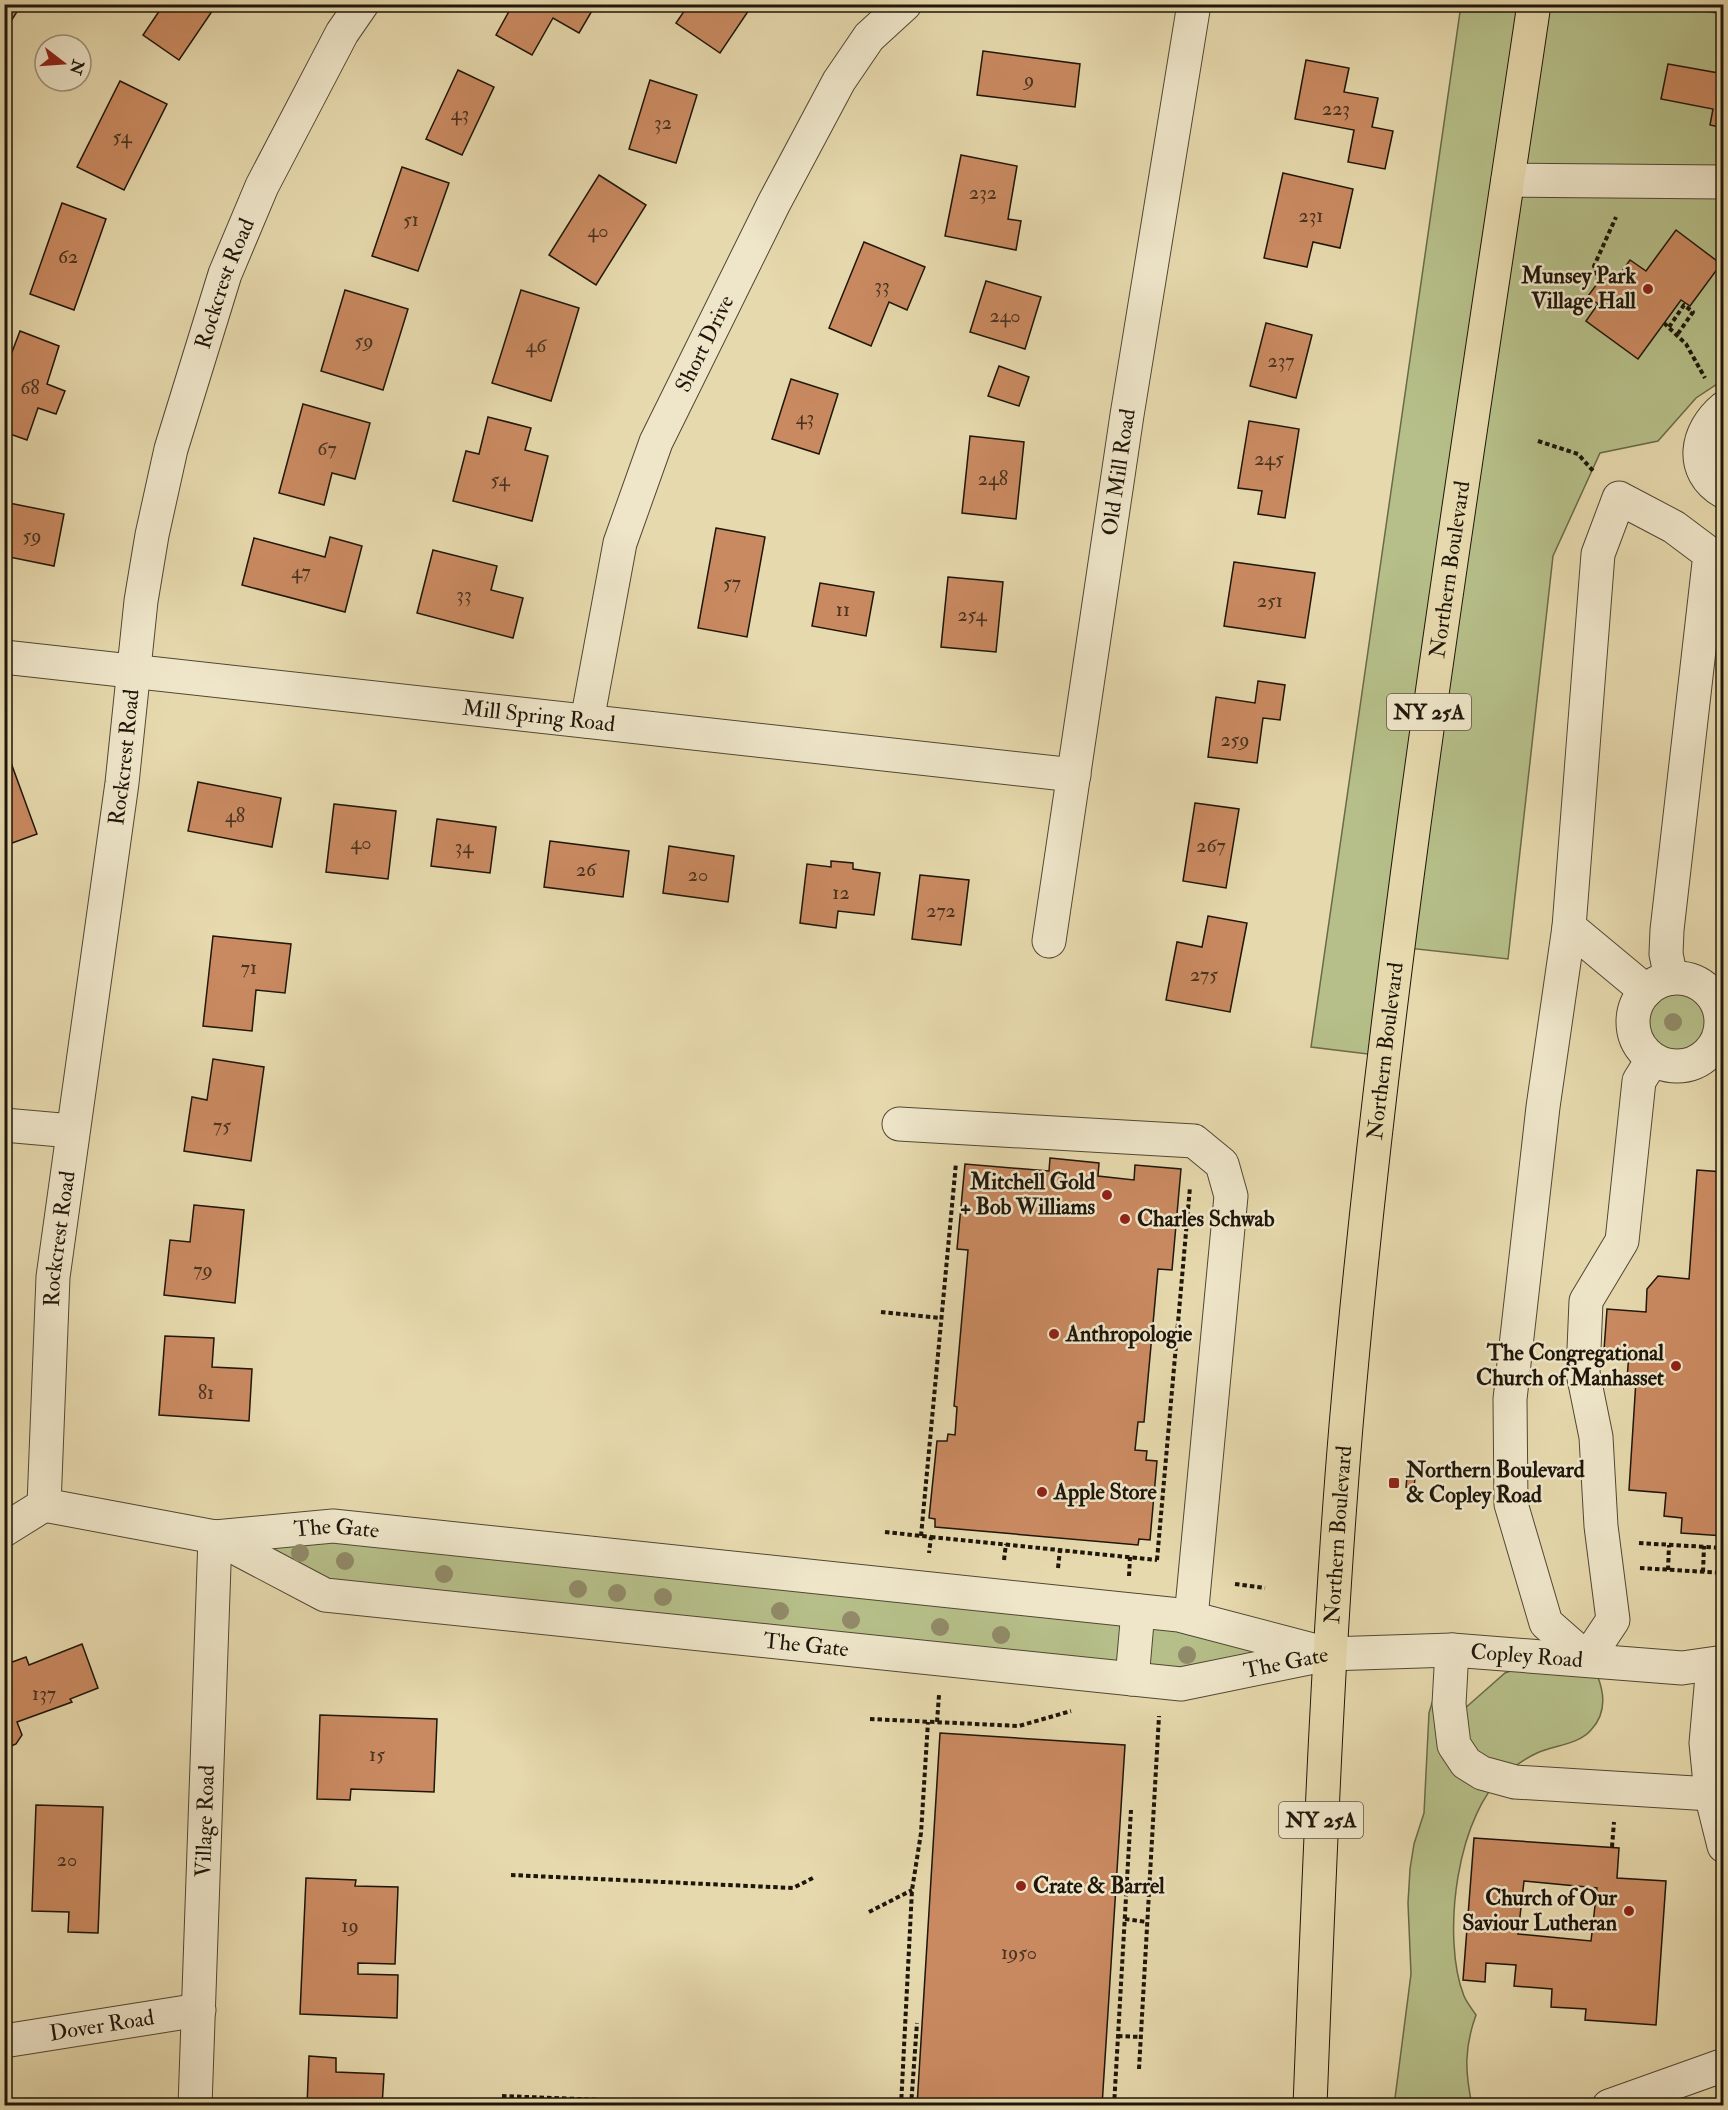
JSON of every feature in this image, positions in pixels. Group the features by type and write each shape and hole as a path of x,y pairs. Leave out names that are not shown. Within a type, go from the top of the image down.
{"main road":[{"name":"Northern Boulevard","path":"1310,2106 1328,1654 1346,1422 1384,1056 1435,668 1534,4"}],"street":[{"name":"Rockcrest Road","path":"44,1505 52,1277 122,783 145,574 171,449 225,274 261,186 342,33 362,4"},
{"name":"Short Drive","path":"586,721 620,543 656,442 774,202 839,81 869,37 905,4"},
{"name":"Old Mill Road","path":"1048,941 1127,415 1194,4"},
{"path":"1508,180 1724,182"},
{"path":"1721,410 1702,433 1699,449 1701,465 1708,478 1724,492"},
{"path":"1652,1060 1639,1081 1622,1241 1586,1301 1583,1373 1596,1437 1604,1553 1613,1620 1587,1659 1546,1623 1511,1504 1510,1399 1543,1107 1569,927 1598,554 1618,498 1674,527 1710,554 1666,954 1658,985"},
{"name":"Mill Spring Road","path":"4,657 1074,775"},
{"path":"1569,927 1658,985"},
{"path":"1684,978 1707,989 1722,1012 1717,1041 1708,1054 1696,1063 1681,1067 1666,1066 1652,1060 1643,1051 1633,1028 1637,1003 1658,985 1684,978"},
{"path":"899,1124 1194,1141 1222,1164 1231,1196 1191,1618"},
{"path":"4,1125 72,1131"},
{"path":"4,1530 44,1505"},
{"name":"The Gate","path":"44,1505 215,1537 333,1526 1138,1611 1191,1618 1328,1654"},
{"name":"The Gate","path":"215,1537 325,1595 1181,1684 1328,1654"},
{"name":"Village Road","path":"195,2106 215,1537"},
{"path":"1132,1679 1138,1611"},
{"path":"1452,1650 1449,1704 1454,1745 1466,1763 1482,1773 1515,1782 1711,1794"},
{"name":"Copley Road","path":"1328,1654 1452,1650 1587,1659 1666,1668 1718,1663"},
{"path":"1718,1663 1706,1743 1711,1794 1724,1846"},
{"name":"Dover Road","path":"4,2041 199,2010"},
{"path":"1609,2106 1724,2065"}],"path":[{"path":"1691,4 1724,9"},
{"path":"1599,282 1594,266 1632,181"},
{"path":"1669,327 1684,305 1693,312 1677,335"},
{"path":"1664,323 1694,356 1721,410"},
{"path":"921,1536 959,1127"},
{"path":"1157,1560 1194,1141"},
{"path":"882,1312 941,1318"},
{"path":"885,1532 1167,1561"},
{"path":"929,1558 931,1537"},
{"path":"1604,1553 1669,1545 1724,1548"},
{"path":"1668,1570 1669,1545"},
{"path":"1702,1572 1704,1546"},
{"path":"1604,1553 1668,1570 1724,1573"},
{"path":"1235,1584 1265,1588"},
{"path":"937,1722 940,1685"},
{"path":"870,1719 1019,1726 1081,1708"},
{"path":"1139,2069 1159,1714 1148,1713"},
{"path":"901,2106 912,1890 921,1833 928,1722"},
{"path":"1114,2106 1131,1810"},
{"path":"511,1875 793,1888 813,1878"},
{"path":"870,1912 912,1890"},
{"path":"1125,1919 1147,1922"},
{"path":"911,2106 917,2023"},
{"path":"1118,2036 1141,2037"},
{"path":"502,2096 758,2106"}],"green space":[{"path":"1660,4 1723,14 1723,380 1696,398 1658,441 1600,453 1553,556 1508,959 1399,947 1384,1056 1311,1047 1461,5"},
{"path":"1723,937 1723,1014 1717,1039 1706,1056 1690,1064 1672,1065 1654,1059 1641,1047 1634,1028 1637,1003 1684,978 1696,982 1715,999"},
{"path":"333,1526 1184,1616 1328,1654 1181,1684 325,1595 215,1537"},
{"path":"1525,1666 1597,1675 1602,1689 1602,1711 1596,1724 1586,1735 1573,1742 1537,1753 1510,1770 1492,1788 1477,1813 1466,1843 1458,1876 1454,1909 1454,1942 1457,1971 1464,1996 1476,2015 1469,2038 1467,2060 1472,2105 1394,2106 1411,1974 1408,1903 1410,1869 1414,1844 1424,1813 1429,1713 1439,1680 1463,1710 1505,1673"}],"building":[{"path":"4,4 22,4 4,32"},
{"path":"164,4 217,4 179,60 143,35"},
{"path":"513,4 596,4 579,33 553,18 532,55 496,35"},
{"path":"689,4 753,4 720,53 676,23"},
{"path":"983,51 1080,64 1075,107 977,95"},
{"path":"1306,60 1349,68 1344,92 1378,98 1372,127 1393,131 1385,169 1348,162 1354,130 1295,119"},
{"path":"1668,64 1724,74 1724,128 1710,125 1713,109 1661,99"},
{"path":"458,70 494,87 462,155 426,139"},
{"path":"650,80 697,95 676,163 629,149"},
{"path":"120,81 167,104 124,190 77,167"},
{"path":"961,155 1017,166 1008,219 1021,221 1016,250 945,236"},
{"path":"402,167 449,183 418,271 372,256"},
{"path":"1283,173 1353,189 1340,248 1313,242 1307,267 1264,258"},
{"path":"599,175 646,205 596,285 549,255"},
{"path":"62,203 106,219 74,310 30,294"},
{"name":"Munsey Park Village Hall","path":"1676,230 1721,264 1690,306 1681,300 1638,359 1586,321 1598,304 1588,296 1608,269 1618,277 1630,260 1646,271"},
{"path":"864,242 925,267 907,310 889,302 871,346 829,328"},
{"path":"986,281 1041,297 1025,349 970,332"},
{"path":"345,290 408,309 383,390 321,371"},
{"path":"521,290 579,308 551,401 492,383"},
{"path":"1266,323 1312,335 1296,398 1250,386"},
{"path":"20,331 59,346 47,384 65,391 56,414 38,408 27,440 4,432 4,349 12,352"},
{"path":"999,366 1029,377 1019,406 988,396"},
{"path":"791,379 838,394 819,454 772,439"},
{"path":"303,404 370,423 355,479 332,473 324,505 279,493"},
{"path":"488,417 531,428 525,450 548,456 532,521 453,501 466,451 479,454"},
{"path":"1249,421 1299,429 1285,518 1258,514 1262,491 1238,488"},
{"path":"970,436 1024,442 1016,519 962,513"},
{"path":"4,502 64,514 54,566 4,556"},
{"path":"716,528 765,537 747,637 698,628"},
{"path":"330,537 362,546 345,612 242,585 254,538 325,557"},
{"path":"433,550 497,566 491,590 523,598 513,638 417,613"},
{"path":"1234,562 1315,573 1305,638 1224,626"},
{"path":"948,577 1003,582 996,652 941,647"},
{"path":"820,583 874,592 866,636 812,626"},
{"path":"1258,681 1285,685 1280,720 1263,718 1257,763 1208,757 1216,697 1255,703"},
{"path":"10,760 37,834 4,846 4,762"},
{"path":"198,782 281,798 272,847 188,831"},
{"path":"1195,803 1239,809 1226,888 1183,881"},
{"path":"334,804 396,811 388,879 326,872"},
{"path":"437,819 496,827 490,873 431,866"},
{"path":"550,841 629,851 623,897 544,887"},
{"path":"669,846 734,856 728,902 663,893"},
{"path":"831,861 853,863 853,869 880,873 874,915 838,911 836,928 800,923 807,864 831,867"},
{"path":"920,875 969,880 961,945 912,939"},
{"path":"1208,916 1247,923 1230,1012 1166,1000 1177,942 1202,947"},
{"path":"213,936 291,944 285,993 256,990 252,1031 203,1026"},
{"path":"213,1059 264,1067 251,1161 184,1151 192,1097 207,1100"},
{"path":"1050,1158 1099,1163 1098,1176 1134,1180 1135,1165 1181,1169 1172,1270 1158,1269 1144,1422 1138,1422 1135,1450 1147,1451 1146,1460 1157,1461 1150,1540 1139,1539 1138,1545 935,1527 935,1519 929,1518 937,1441 947,1441 948,1434 955,1435 957,1407 954,1406 968,1250 957,1249 965,1164 1049,1171"},
{"name":"The Congregational Church of Manhasset","path":"1697,1170 1724,1172 1724,1536 1681,1533 1682,1518 1664,1516 1666,1493 1629,1490 1636,1380 1627,1380 1629,1352 1604,1350 1607,1309 1646,1312 1647,1289 1658,1276 1689,1279"},
{"path":"194,1205 244,1210 235,1303 164,1295 170,1240 190,1242"},
{"path":"165,1336 214,1338 212,1367 252,1369 249,1421 159,1415"},
{"path":"1408,1467 1416,1468 1414,1488 1406,1487"},
{"path":"82,1644 98,1688 70,1699 72,1702 17,1722 22,1735 16,1744 4,1749 4,1665 26,1657 29,1665"},
{"path":"320,1715 437,1719 434,1792 351,1789 350,1800 317,1799"},
{"path":"940,1733 1125,1745 1102,2106 917,2106"},
{"path":"36,1805 103,1807 98,1933 68,1932 69,1912 32,1911"},
{"name":"Church of Our Saviour Lutheran","path":"1474,1838 1619,1848 1617,1878 1666,1881 1656,2025 1585,2020 1586,2009 1551,2007 1552,1989 1514,1986 1516,1965 1486,1963 1485,1982 1463,1980","holes":["1524,1881 1597,1888 1591,1941 1518,1934"]},
{"path":"306,1878 356,1880 355,1886 398,1887 395,1964 358,1963 358,1974 398,1975 397,2018 300,2014"},
{"path":"309,2056 336,2058 336,2072 384,2074 382,2106 307,2106"}],"place":[{"name":"Munsey Park Village Hall","path":"1648,289"},
{"name":"Mitchell Gold + Bob Williams","path":"1107,1195"},
{"name":"Charles Schwab","path":"1125,1219"},
{"name":"Anthropologie","path":"1054,1334"},
{"name":"The Congregational Church of Manhasset","path":"1676,1366"},
{"name":"Northern Boulevard & Copley Road","path":"1394,1483"},
{"name":"Apple Store","path":"1042,1492"},
{"name":"Crate & Barrel","path":"1021,1886"},
{"name":"Church of Our Saviour Lutheran","path":"1629,1911"}]}
